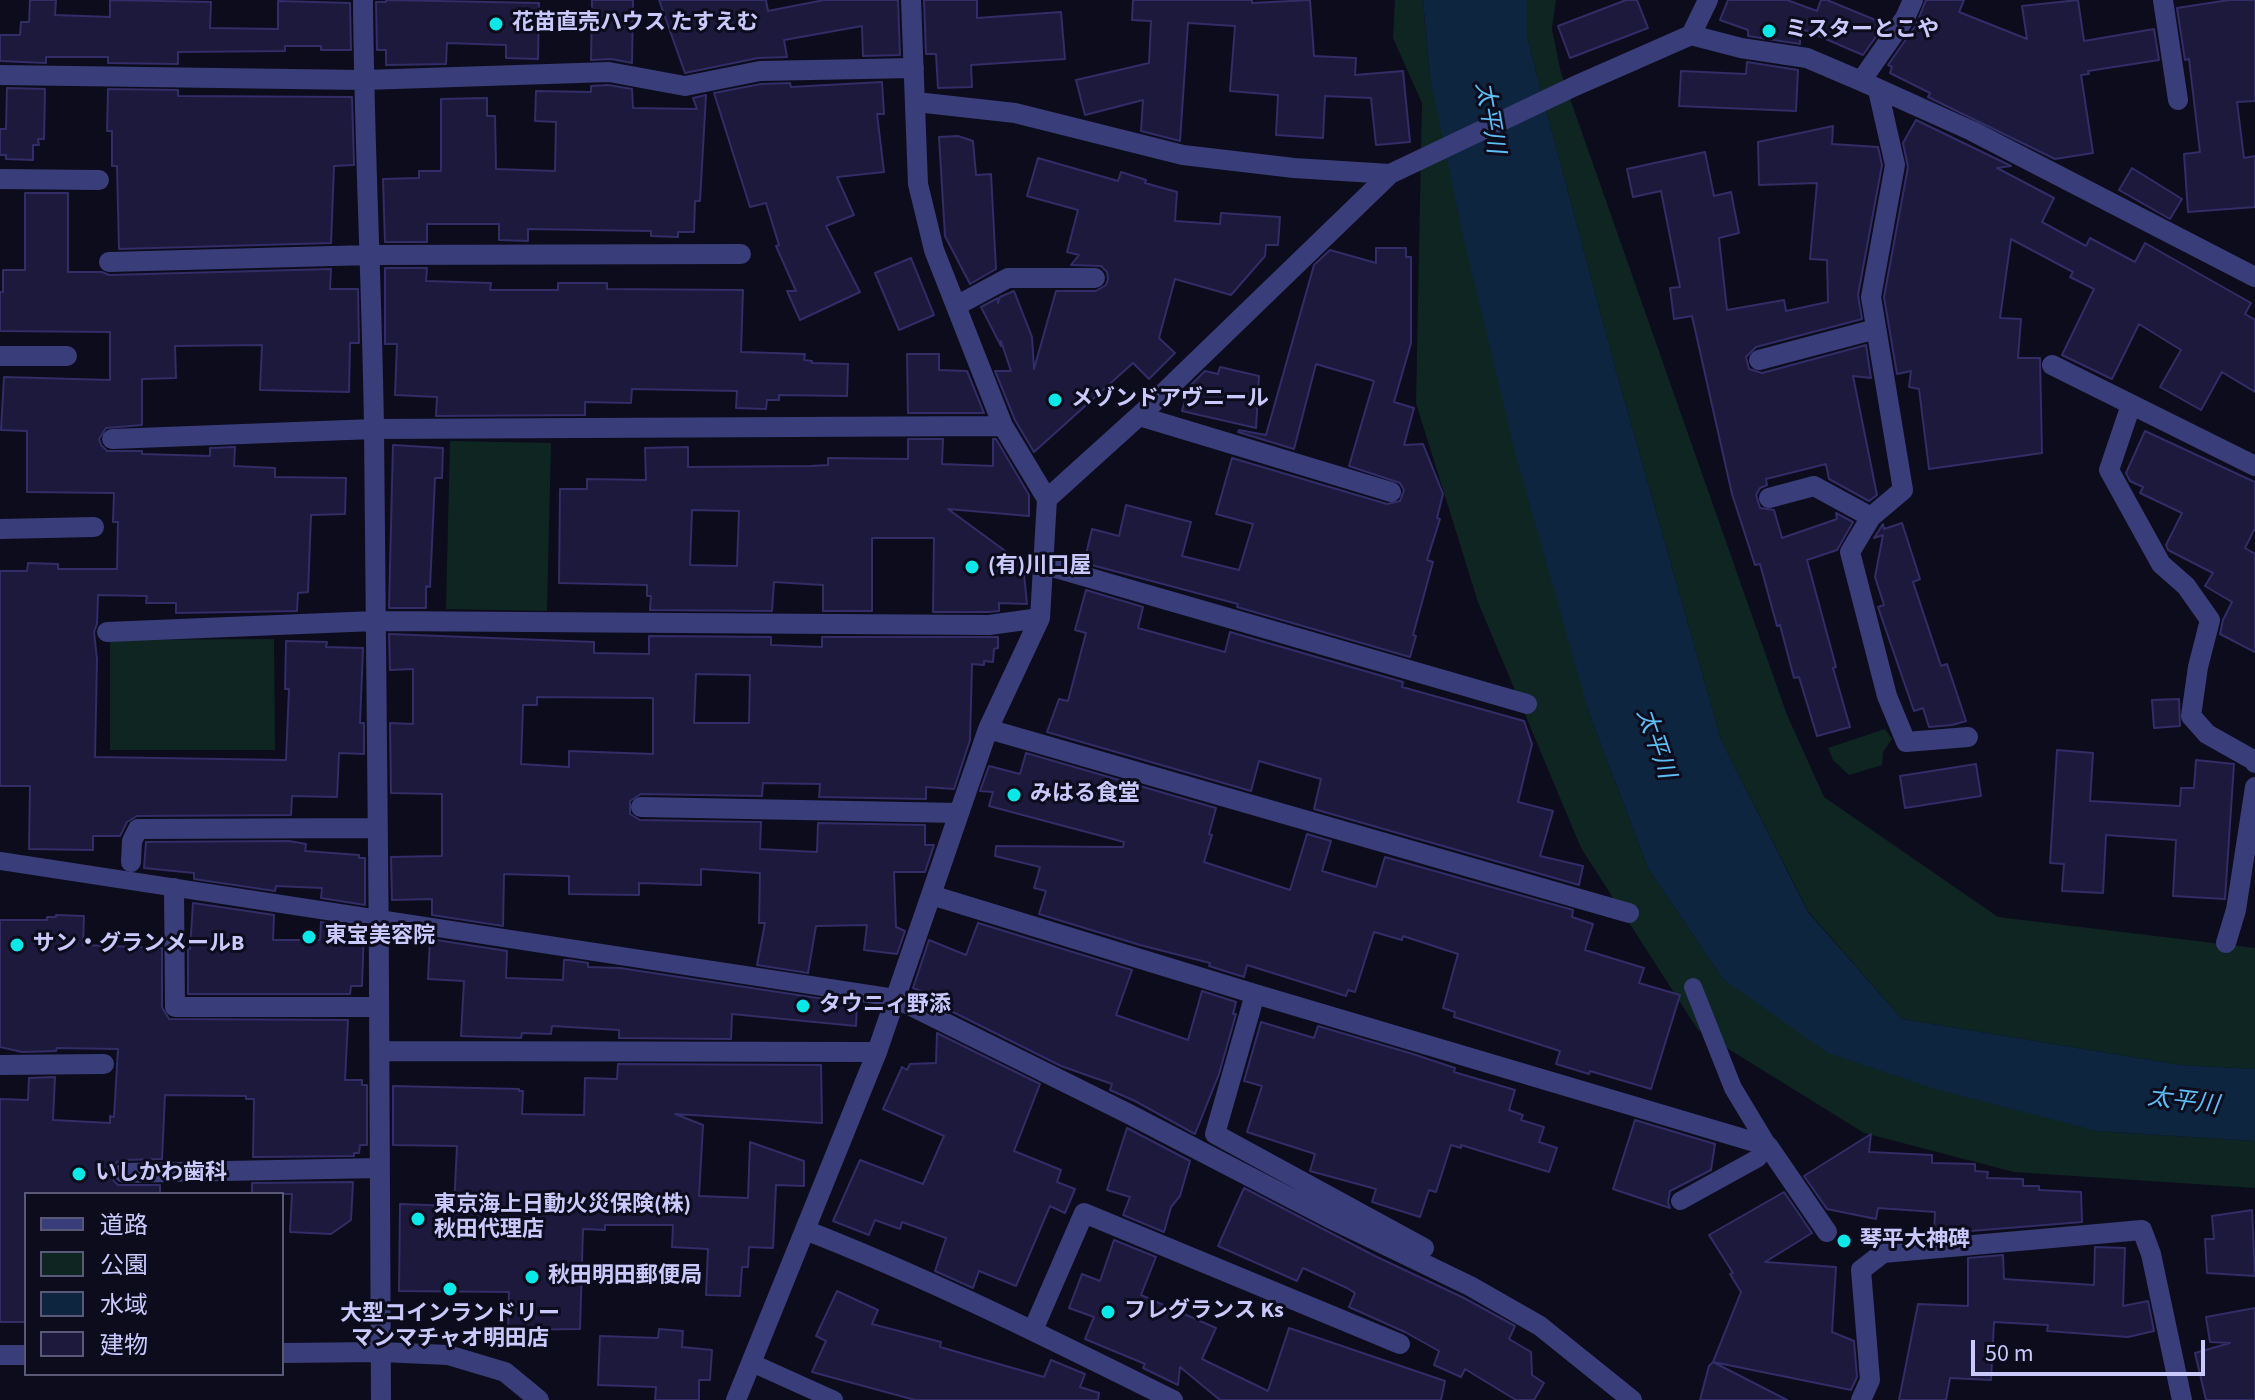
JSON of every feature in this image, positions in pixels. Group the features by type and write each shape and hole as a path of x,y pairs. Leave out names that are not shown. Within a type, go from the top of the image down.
{"street":[{"path":"363,0 374,429 381,1400"},
{"path":"736,1400 877,1052 988,729 1040,618 1047,499 1003,426 934,250 918,184 911,0"},
{"path":"1691,35 1708,0"},
{"path":"1913,0 1870,85 1895,165 1871,297 1903,490 1871,517 1850,552 1887,696 1906,742 1968,737"},
{"path":"2163,0 2178,100"},
{"path":"1047,499 1139,416 1390,174 1691,35 1741,48 1807,58 1870,85 1972,131 2255,277"},
{"path":"0,75 364,80 609,72 685,86 760,71 914,68"},
{"path":"916,102 1015,113 1183,155 1294,168 1390,174"},
{"path":"0,179 99,180"},
{"path":"109,262 370,255 741,254"},
{"path":"956,306 1008,278 1095,278"},
{"path":"1759,360 1876,329"},
{"path":"0,356 67,356"},
{"path":"2052,365 2255,466"},
{"path":"2131,405 2109,470 2161,564 2186,586 2210,620 2198,667 2191,716 2207,734 2255,763"},
{"path":"1139,416 1391,492"},
{"path":"112,439 374,429 1003,426"},
{"path":"1769,498 1814,486 1871,517"},
{"path":"0,529 94,527"},
{"path":"1045,565 1527,704"},
{"path":"107,632 375,621 989,625 1040,618"},
{"path":"988,729 1629,913"},
{"path":"2226,943 2236,910 2255,787"},
{"path":"641,807 959,813"},
{"path":"131,862 132,841 138,829 377,828"},
{"path":"174,888 175,1007 379,1007"},
{"path":"931,895 1768,1146 1827,1232"},
{"path":"1255,994 1215,1134 1424,1248"},
{"path":"895,998 1470,1286 1540,1326 1632,1400"},
{"path":"380,1051 877,1052"},
{"path":"0,1065 104,1064"},
{"path":"124,1173 379,1168"},
{"path":"1033,1330 1084,1213 1400,1344"},
{"path":"805,1230 874,1257 1033,1330 1173,1400"},
{"path":"1861,1400 1870,1380 1861,1270 1883,1253 2142,1230 2151,1254 2182,1400"},
{"path":"284,1353 448,1355 505,1372 539,1400"},
{"path":"0,1355 24,1355"}],"lane":[{"path":"0,861 895,998"},
{"path":"1680,1201 1758,1158 1768,1146 1733,1088 1707,1029 1693,987"},
{"path":"752,1363 834,1400"}],"green space":[{"path":"1395,0 1423,0 1430,77 1589,713 1648,868 1723,979 2097,1131 2255,1141 2255,1188 2014,1172 1864,1133 1698,1030 1581,848 1478,602 1416,403 1422,103 1393,38"},
{"path":"1527,0 1556,0 1552,29 1561,73 1787,715 1824,797 1998,917 2255,948 2255,1069 2180,1065 1902,1019 1808,911 1721,740 1615,367 1538,80 1527,36"},
{"path":"450,441 551,443 547,611 446,609"},
{"path":"274,639 275,750 110,750 110,640"},
{"path":"1885,729 1892,739 1883,752 1882,765 1849,775 1833,760 1828,748"}],"water":[{"name":"太平川","path":"1423,0 1527,0 1527,36 1538,80 1615,367 1721,740 1808,912 1902,1019 2180,1065 2255,1069 2255,1141 2097,1131 1935,1089 1828,1053 1723,979 1648,868 1589,713 1516,456 1462,231 1430,77"}],"building":[{"path":"30,0 56,0 55,15 110,17 110,0 211,2 210,28 278,29 278,1 350,3 351,50 285,46 285,51 178,52 178,64 108,63 108,57 46,57 46,63 0,61 0,35 20,35 21,22 29,22"},
{"path":"592,0 633,0 632,63 611,59 591,60"},
{"path":"659,0 766,0 768,11 824,0 898,0 900,55 863,56 862,26 784,40 787,57 758,58 685,73"},
{"path":"924,0 977,0 977,18 1061,12 1065,59 971,65 972,87 938,88 936,54 926,54"},
{"path":"1133,0 1252,0 1252,3 1310,0 1314,56 1356,58 1355,75 1403,71 1410,142 1376,145 1371,98 1325,96 1323,138 1276,135 1278,95 1230,91 1235,26 1188,23 1180,141 1141,131 1143,100 1085,115 1076,80 1149,63 1151,21 1132,20"},
{"path":"1626,0 1637,0 1648,28 1570,58 1558,26"},
{"path":"1728,0 1787,0 1817,11 1821,0 1827,0 1885,24 1863,55 1800,28 1800,44 1748,36 1748,30 1720,20"},
{"path":"1926,0 1964,0 1959,12 2027,39 2022,6 2078,0 2084,41 2154,29 2159,60 2088,71 2089,74 2081,75 2093,153 2055,159 1928,97 1930,93 1890,73 1892,67 1888,65 1916,25"},
{"path":"2229,0 2255,0 2255,101 2237,102 2244,158 2255,156 2255,207 2188,212 2184,154 2200,152 2189,59 2185,60 2177,8"},
{"path":"376,2 539,3 538,59 506,58 506,45 447,43 446,64 386,65 386,50 377,50"},
{"path":"1747,62 1798,70 1796,111 1679,106 1681,71 1746,74"},
{"path":"882,82 884,114 877,114 884,172 837,177 854,215 826,226 860,292 800,320 787,291 796,291 776,246 779,245 766,203 750,207 714,93 761,84 790,83 791,87"},
{"path":"591,86 632,89 633,108 697,109 693,98 706,95 700,201 695,201 694,232 678,232 678,237 651,236 651,231 528,229 528,241 499,240 499,224 427,224 427,242 385,242 383,179 419,178 419,171 441,171 441,99 487,98 487,116 495,116 496,169 555,171 556,122 535,121 536,91 591,92"},
{"path":"7,88 45,89 44,139 38,139 39,145 33,145 33,160 6,159 6,155 0,155 0,129 6,129"},
{"path":"108,89 178,90 178,96 352,97 354,165 334,166 331,243 119,249 117,166 112,166 112,131 107,131"},
{"path":"1916,120 2011,166 1997,168 2054,198 2042,222 2086,246 2090,238 2135,262 2145,243 2251,303 2245,314 2255,320 2255,392 2222,372 2201,410 2160,387 2181,350 2139,324 2112,379 2062,355 2094,289 2070,277 2073,272 2011,239 2000,318 2021,319 2018,358 2040,358 2042,453 1929,469 1919,389 1909,387 1911,371 1897,374 1884,297 1908,167 1903,143"},
{"path":"1833,126 1832,144 1878,147 1882,165 1858,295 1862,319 1756,347 1746,357 1749,369 1762,373 1866,345 1871,378 1853,376 1877,495 1869,501 1829,479 1826,464 1766,479 1767,485 1760,488 1756,495 1760,508 1774,510 1782,538 1837,519 1836,513 1853,522 1837,550 1807,560 1850,727 1817,736 1799,677 1794,678 1760,564 1755,565 1732,494 1692,316 1674,319 1670,288 1680,287 1661,191 1633,197 1627,169 1705,152 1714,196 1731,192 1739,233 1719,238 1727,310 1784,300 1786,311 1828,302 1827,260 1810,259 1817,183 1759,185 1758,142"},
{"path":"958,136 973,141 976,175 991,174 996,269 970,284 945,236 939,137"},
{"path":"1038,158 1118,181 1121,172 1177,192 1175,221 1220,224 1221,213 1280,217 1278,245 1266,245 1265,256 1231,295 1175,279 1159,338 1175,353 1149,379 1133,363 1034,452 1015,420 995,371 1011,371 1001,341 1001,346 981,307 998,298 998,303 1000,297 1014,291 1032,337 1034,369 1056,291 1096,291 1106,285 1108,279 1107,272 1101,266 1071,265 1079,255 1067,252 1078,210 1027,196"},
{"path":"2132,168 2182,199 2170,219 2119,190"},
{"path":"25,193 68,193 68,272 102,272 109,275 331,269 330,289 358,289 359,343 350,343 349,392 260,390 262,345 175,346 176,378 142,379 142,425 106,428 99,439 107,451 142,451 142,454 210,456 210,448 235,447 234,466 275,468 275,477 346,478 345,514 311,515 308,592 298,593 297,611 176,613 176,603 146,603 147,596 98,595 94,632 97,659 95,757 286,760 289,689 285,689 286,641 327,642 326,647 363,648 360,723 364,723 364,754 339,753 337,797 292,796 291,815 137,816 127,822 120,836 93,836 93,850 29,849 30,786 0,786 0,571 27,571 28,563 58,564 58,569 117,569 118,522 113,522 114,493 27,492 27,431 1,430 4,377 110,380 110,332 0,331 3,270 25,270"},
{"path":"1376,248 1406,248 1406,257 1411,257 1411,343 1394,402 1414,408 1404,445 1423,444 1443,494 1437,518 1440,519 1427,560 1433,562 1410,657 1237,607 1238,604 1084,563 1092,529 1119,536 1126,505 1191,522 1182,556 1239,570 1253,524 1216,514 1232,458 1387,504 1400,501 1404,490 1400,483 1349,466 1374,381 1316,364 1294,449 1238,432 1266,435 1314,265 1330,250 1376,263"},
{"path":"911,258 934,315 899,330 875,273"},
{"path":"385,268 427,268 426,281 491,283 490,290 558,290 558,283 607,283 607,289 743,290 741,352 805,354 804,360 812,363 848,364 847,396 779,395 779,400 767,400 766,409 736,408 737,391 632,389 631,403 585,402 585,415 436,416 437,397 395,395 397,344 385,344"},
{"path":"907,354 939,354 939,370 967,371 984,413 908,413"},
{"path":"1220,367 1259,376 1256,428 1182,411 1188,388 1205,371 1218,374"},
{"path":"2145,431 2255,482 2255,528 2245,548 2255,554 2255,652 2220,634 2232,602 2205,586 2213,573 2168,550 2166,545 2182,513 2140,493 2143,487 2130,481 2126,473"},
{"path":"908,439 943,439 942,464 993,466 993,439 996,439 1029,495 1029,516 948,509 1023,564 1027,604 999,603 999,611 988,612 933,612 934,538 872,538 872,611 823,611 823,585 774,582 772,611 650,610 651,596 647,596 647,585 559,583 560,489 587,489 587,479 646,480 645,448 688,447 688,467 828,465 828,458 908,459","holes":["692,510 739,511 737,566 690,565"]},
{"path":"393,445 443,448 442,478 435,478 430,587 426,586 426,608 389,608"},
{"path":"1902,523 1920,579 1913,582 1941,666 1947,664 1966,721 1952,725 1929,727 1923,708 1914,711 1878,607 1884,605 1875,577 1883,535 1874,538 1883,524 1884,529"},
{"path":"1086,590 1143,607 1138,628 1225,652 1230,632 1403,682 1402,687 1524,721 1532,744 1518,802 1553,811 1540,856 1583,866 1579,885 1314,809 1321,779 1259,761 1251,791 1047,732 1059,699 1068,701 1086,633 1075,630"},
{"path":"389,634 594,642 594,653 649,654 649,636 771,637 771,645 822,647 822,637 998,637 993,662 972,664 970,740 954,789 926,787 926,799 819,797 820,784 763,783 762,796 641,794 630,801 630,814 640,820 761,822 760,849 817,852 818,823 925,825 925,845 934,845 925,872 894,872 896,927 905,931 897,954 864,950 867,925 816,926 808,973 757,965 765,923 759,923 760,873 701,869 701,885 639,883 639,895 569,894 569,876 504,874 503,926 432,915 432,899 392,900 391,857 442,856 442,794 391,793 390,723 413,724 413,669 390,670","holes":["696,674 750,675 749,723 694,723","537,697 653,698 653,754 569,751 569,767 521,764 523,705 537,705"]},
{"path":"2179,699 2180,726 2154,728 2152,700"},
{"path":"2057,750 2093,753 2090,801 2180,806 2181,788 2194,788 2196,760 2234,764 2225,899 2173,896 2176,840 2106,835 2103,893 2062,891 2064,864 2050,863"},
{"path":"1026,753 1216,808 1204,862 1290,890 1307,834 1331,841 1322,871 1376,887 1385,857 1573,910 1572,917 1593,924 1585,950 1644,968 1639,983 1680,995 1651,1089 1556,1064 1560,1051 1454,1017 1455,1012 1443,1008 1458,954 1403,936 1402,940 1374,932 1355,992 1348,990 1346,996 1247,965 1244,977 1209,966 1210,963 1039,914 1046,891 1034,888 1040,867 995,856 996,846 1123,847 1124,842 989,806 993,792 980,791 989,766 1020,774"},
{"path":"1976,764 1981,796 1905,808 1900,776"},
{"path":"289,841 306,844 305,851 365,858 365,905 321,898 322,888 276,886 275,891 194,879 194,873 144,868 146,842"},
{"path":"193,903 274,915 273,940 320,940 321,922 364,929 362,986 351,986 350,994 188,994 188,949"},
{"path":"84,916 83,945 162,948 162,1007 169,1019 348,1020 345,1080 362,1080 362,1085 367,1085 367,1145 360,1145 359,1153 354,1153 354,1156 253,1157 254,1099 246,1099 246,1096 165,1095 162,1159 123,1160 117,1162 111,1172 118,1185 160,1185 160,1192 24,1192 24,1322 0,1322 0,1099 28,1100 29,1078 55,1077 53,1120 110,1123 110,1116 114,1117 118,1049 57,1048 56,1051 22,1052 0,1047 0,920 47,920 47,917"},
{"path":"978,923 1132,970 1116,1015 1188,1040 1202,991 1236,1002 1233,1014 1236,1014 1219,1074 1195,1134 1110,1090 1112,1084 1061,1066 935,1003 938,997 913,988 929,940 966,955"},
{"path":"430,939 507,951 506,978 563,980 564,960 569,960 588,963 588,967 620,968 857,1004 856,1026 732,1014 731,1039 619,1038 619,1030 552,1026 551,1034 522,1033 521,1038 461,1036 464,981 428,979"},
{"path":"1261,1022 1314,1038 1318,1026 1413,1054 1455,1068 1454,1072 1515,1090 1509,1110 1523,1115 1521,1120 1544,1127 1539,1142 1557,1148 1549,1172 1461,1145 1461,1148 1451,1145 1436,1192 1429,1190 1420,1217 1372,1202 1376,1189 1310,1171 1315,1154 1247,1132 1262,1086 1244,1081"},
{"path":"937,1033 1040,1084 1014,1151 1061,1170 1057,1182 1075,1189 1065,1213 1050,1206 1016,1286 979,1271 973,1288 935,1271 946,1238 902,1222 900,1229 875,1220 869,1235 833,1221 860,1160 923,1184 944,1136 883,1109 902,1067 907,1070 910,1064 936,1063"},
{"path":"618,1064 821,1065 822,1123 675,1114 703,1125 699,1196 748,1198 750,1142 804,1161 804,1186 776,1185 773,1248 749,1247 748,1267 742,1267 740,1296 706,1295 708,1249 672,1247 673,1225 605,1225 605,1230 583,1229 580,1329 508,1330 509,1292 399,1291 400,1204 454,1206 457,1146 393,1145 393,1086 519,1089 523,1091 522,1114 584,1115 585,1078 617,1079"},
{"path":"1635,1120 1715,1144 1711,1170 1670,1191 1670,1208 1613,1189"},
{"path":"1127,1128 1190,1161 1180,1196 1171,1207 1164,1232 1123,1215 1130,1197 1107,1190"},
{"path":"1871,1134 1869,1152 1932,1155 1932,1163 1975,1164 1975,1171 1988,1172 1987,1178 2023,1179 2023,1186 2039,1186 2039,1190 2081,1192 2082,1222 1934,1234 1935,1212 1878,1208 1876,1219 1827,1209 1804,1176"},
{"path":"353,1182 351,1220 331,1234 290,1232 292,1194 252,1192 252,1183"},
{"path":"1244,1188 1515,1326 1509,1339 1531,1352 1532,1375 1544,1383 1534,1400 1516,1400 1465,1369 1461,1377 1434,1365 1439,1351 1349,1307 1355,1293 1347,1288 1303,1268 1297,1281 1218,1246"},
{"path":"1784,1192 1812,1233 1765,1262 1836,1267 1832,1332 1854,1341 1857,1377 1851,1390 1713,1362 1741,1292 1709,1235"},
{"path":"2252,1210 2255,1276 2207,1273 2205,1239 2214,1239 2212,1216"},
{"path":"1114,1240 1156,1257 1141,1295 1216,1328 1202,1359 1268,1391 1289,1328 1445,1381 1441,1400 1220,1400 1180,1367 1178,1385 1143,1368 1145,1364 1085,1339 1094,1317 1069,1308 1082,1274 1100,1281"},
{"path":"2095,1247 2125,1248 2123,1306 2148,1301 2154,1331 2128,1337 2047,1331 2048,1325 1994,1322 1991,1380 1950,1378 1946,1400 1899,1400 1918,1304 1968,1306 1968,1258 2003,1255 2004,1279 2094,1285"},
{"path":"837,1291 878,1310 872,1324 941,1342 940,1347 1044,1377 1051,1360 1085,1374 1080,1387 1099,1393 1098,1400 915,1400 812,1372 826,1341 816,1336"},
{"path":"2255,1308 2255,1400 2206,1400 2195,1353 2230,1343 2210,1342 2206,1317"},
{"path":"659,1329 683,1331 682,1347 712,1350 710,1380 699,1380 699,1400 655,1400 656,1387 598,1385 600,1336 658,1338"},
{"path":"1713,1362 1787,1400 1700,1400 1709,1366"}],"place":[{"name":"花苗直売ハウス たすえむ","path":"496,24"},
{"name":"ミスターとこや","path":"1769,31"},
{"name":"メゾンドアヴニール","path":"1055,400"},
{"name":"(有)川口屋","path":"972,567"},
{"name":"みはる食堂","path":"1014,795"},
{"name":"東宝美容院","path":"309,937"},
{"name":"サン・グランメールB","path":"17,945"},
{"name":"タウニィ野添","path":"803,1006"},
{"name":"いしかわ歯科","path":"79,1174"},
{"name":"東京海上日動火災保険(株) 秋田代理店","path":"418,1219"},
{"name":"琴平大神碑","path":"1844,1241"},
{"name":"秋田明田郵便局","path":"532,1277"},
{"name":"大型コインランドリー マンマチャオ明田店","path":"450,1289"},
{"name":"フレグランス Ks","path":"1108,1312"}]}
